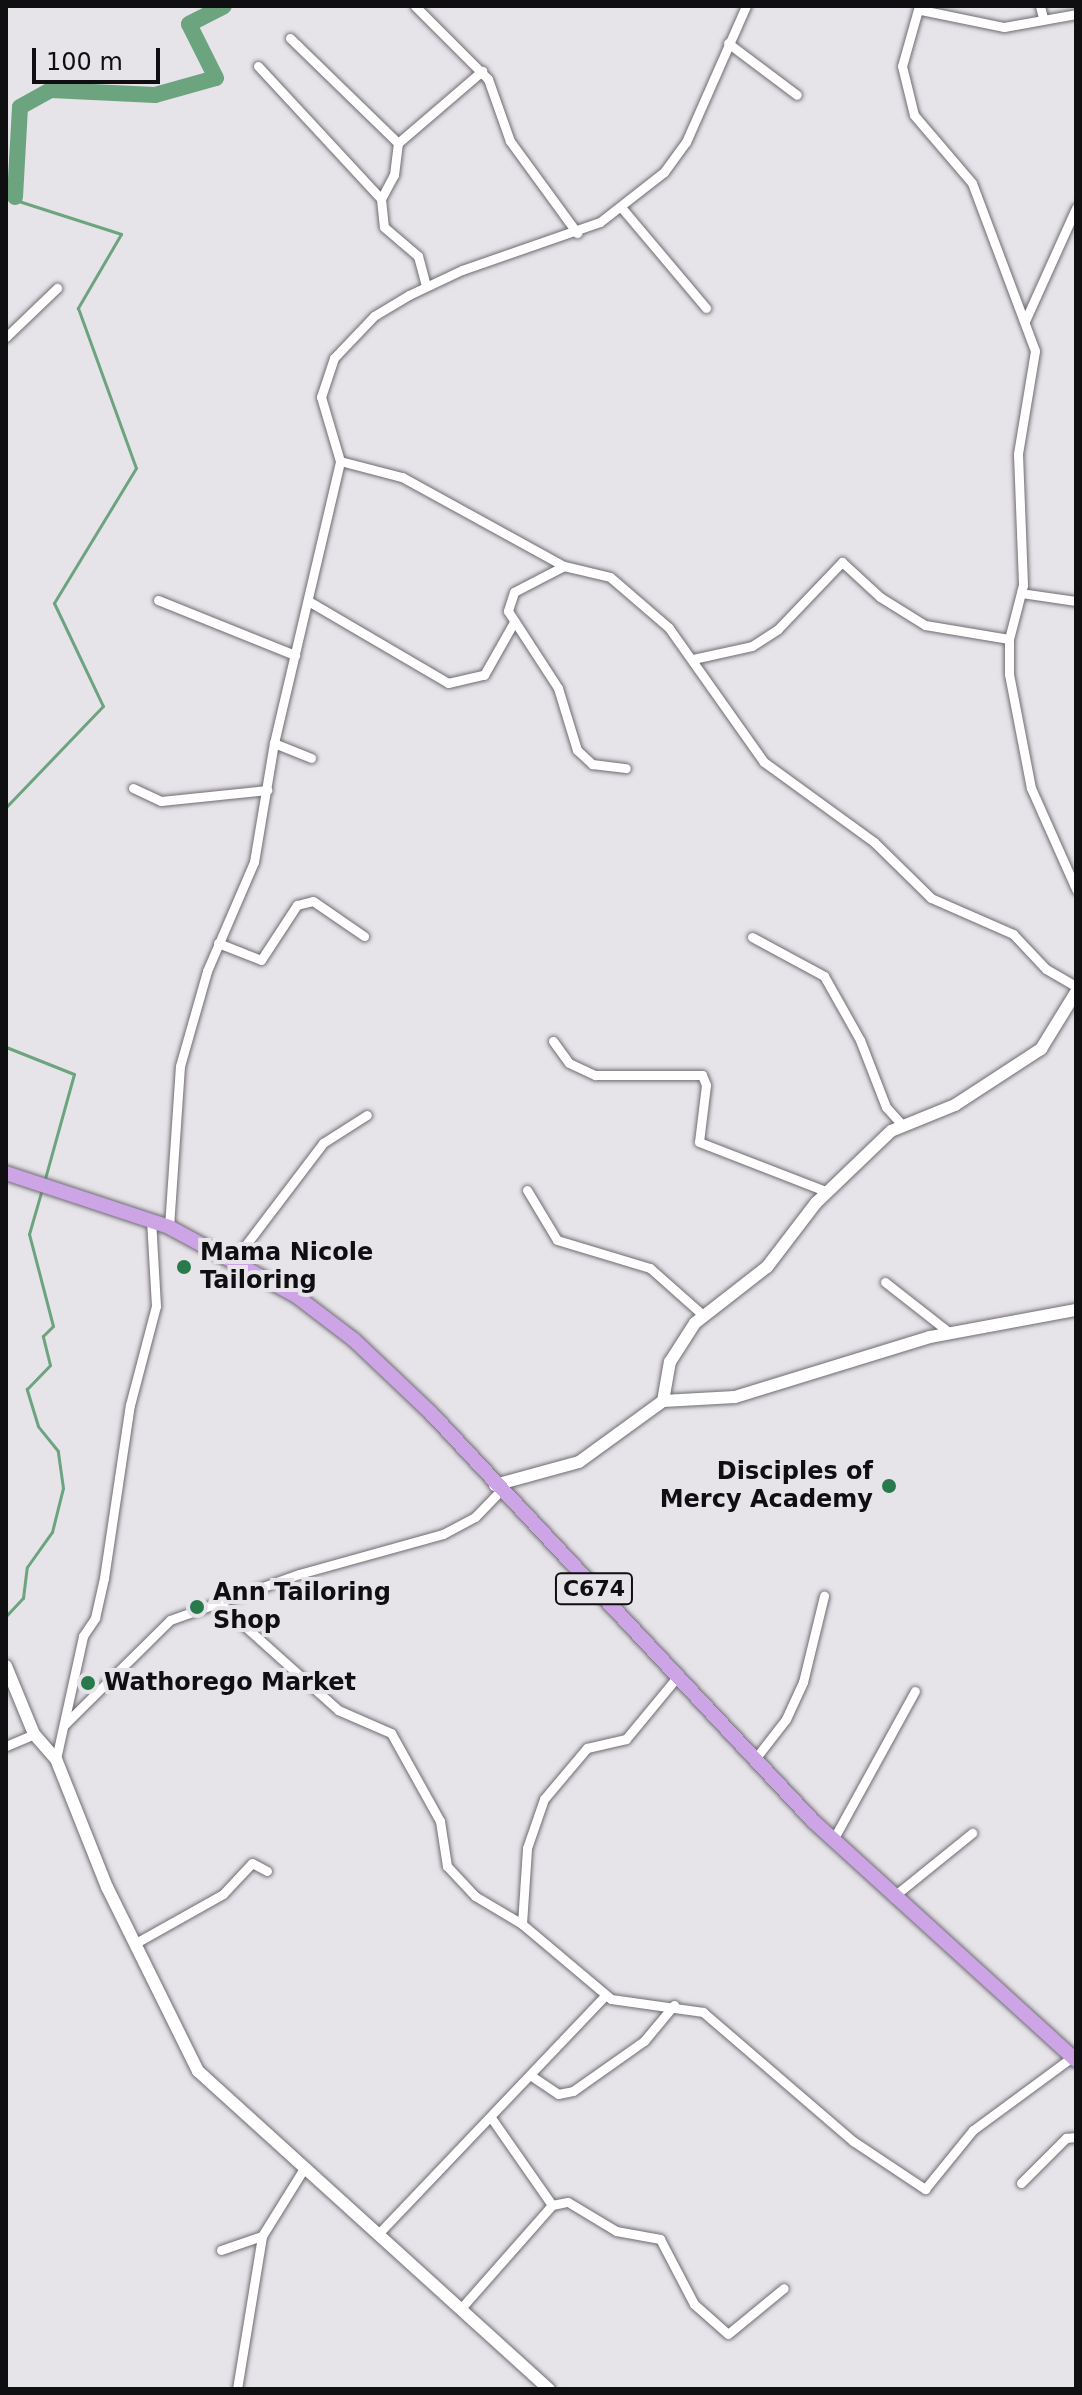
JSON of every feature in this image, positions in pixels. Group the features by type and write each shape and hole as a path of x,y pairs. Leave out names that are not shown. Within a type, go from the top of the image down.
{"main road":[{"name":"C674","path":"6,1173 158,1225 235,1259 295,1295 394,1374 498,1488 833,1840 1074,2058"}],"street":[{"path":"415,6 482,71 510,141 577,233"},
{"path":"56,1759 83,1636 95,1618 104,1578 130,1405 156,1306 158,1225 180,1066 218,943 254,862 274,743 310,602 340,461 321,397 334,358 374,316 426,286 577,233 621,207 680,152 746,6"},
{"path":"1040,6 1043,18"},
{"path":"1076,14 979,26 920,8 902,66 914,115 972,183 1025,321 1036,368 1018,454 1021,593 1009,639 1012,700 1031,788 1076,889"},
{"path":"290,38 398,143"},
{"path":"728,43 797,95"},
{"path":"258,66 381,199"},
{"path":"426,286 418,256 384,227 381,199 394,175 398,143 482,71"},
{"path":"621,207 706,308"},
{"path":"1025,321 1076,208"},
{"path":"6,337 57,288"},
{"path":"340,461 417,484 564,566 610,577 654,611 693,659 764,762 874,842 931,898 1013,934 1046,969 1076,986"},
{"path":"693,659 752,646 797,614 842,562 880,597 925,625 1009,639"},
{"path":"564,566 514,592 508,604 514,622 558,688 577,750 592,764 626,768"},
{"path":"1021,593 1076,601"},
{"path":"158,600 295,655"},
{"path":"310,602 448,683 484,675 514,622"},
{"path":"274,743 311,758"},
{"path":"133,788 161,801 267,790"},
{"path":"218,943 261,960 297,905 313,901 364,936"},
{"path":"752,937 824,976 860,1040 886,1107 903,1126"},
{"path":"663,1401 670,1362 704,1316 767,1267 828,1192 903,1126 955,1105 1041,1049 1076,992"},
{"path":"553,1041 569,1063 595,1075 702,1075 706,1085 699,1142 828,1192"},
{"path":"235,1259 323,1143 367,1115"},
{"path":"527,1190 557,1240 650,1268 704,1316"},
{"path":"885,1282 950,1333"},
{"path":"65,1724 170,1620 299,1574 443,1534 475,1517 498,1488 579,1462 663,1401 735,1397 950,1333 1076,1310"},
{"path":"755,1759 786,1719 803,1682 824,1596"},
{"path":"220,1604 338,1710 391,1733 440,1821 447,1866 475,1896 522,1924 605,1996 703,2012 865,2150 925,2189 973,2130 1074,2058"},
{"path":"6,1666 34,1734 56,1759 134,1944 198,2071 463,2306 549,2389"},
{"path":"522,1924 527,1848 544,1799 587,1748 626,1739 678,1676"},
{"path":"833,1840 915,1691"},
{"path":"6,1746 34,1734"},
{"path":"893,1897 972,1833"},
{"path":"134,1944 223,1894 252,1863 267,1871"},
{"path":"380,2232 492,2119 605,1996"},
{"path":"530,2075 558,2094 573,2091 644,2041 674,2005"},
{"path":"492,2119 552,2205"},
{"path":"1021,2183 1066,2138 1076,2137"},
{"path":"237,2389 262,2236 305,2167"},
{"path":"463,2306 552,2205 568,2202 616,2231 660,2239 694,2304 728,2334 784,2288"},
{"path":"221,2250 262,2236"}],"waterway":[{"path":"15,197 20,107 51,90 155,95 216,78 189,24 224,6"},
{"path":"6,197 121,234 78,308 136,468 54,603 103,706 6,807"},
{"path":"6,1047 74,1074 44,1182"},
{"path":"6,1616 23,1598 27,1567 52,1532 63,1488 58,1451 38,1426 27,1389 50,1365 43,1336 53,1326 29,1234 42,1189"}],"place":[{"name":"Mama Nicole Tailoring","path":"184,1267"},
{"name":"Disciples of Mercy Academy","path":"889,1486"},
{"name":"Ann Tailoring Shop","path":"197,1607"},
{"name":"Wathorego Market","path":"88,1683"}]}
